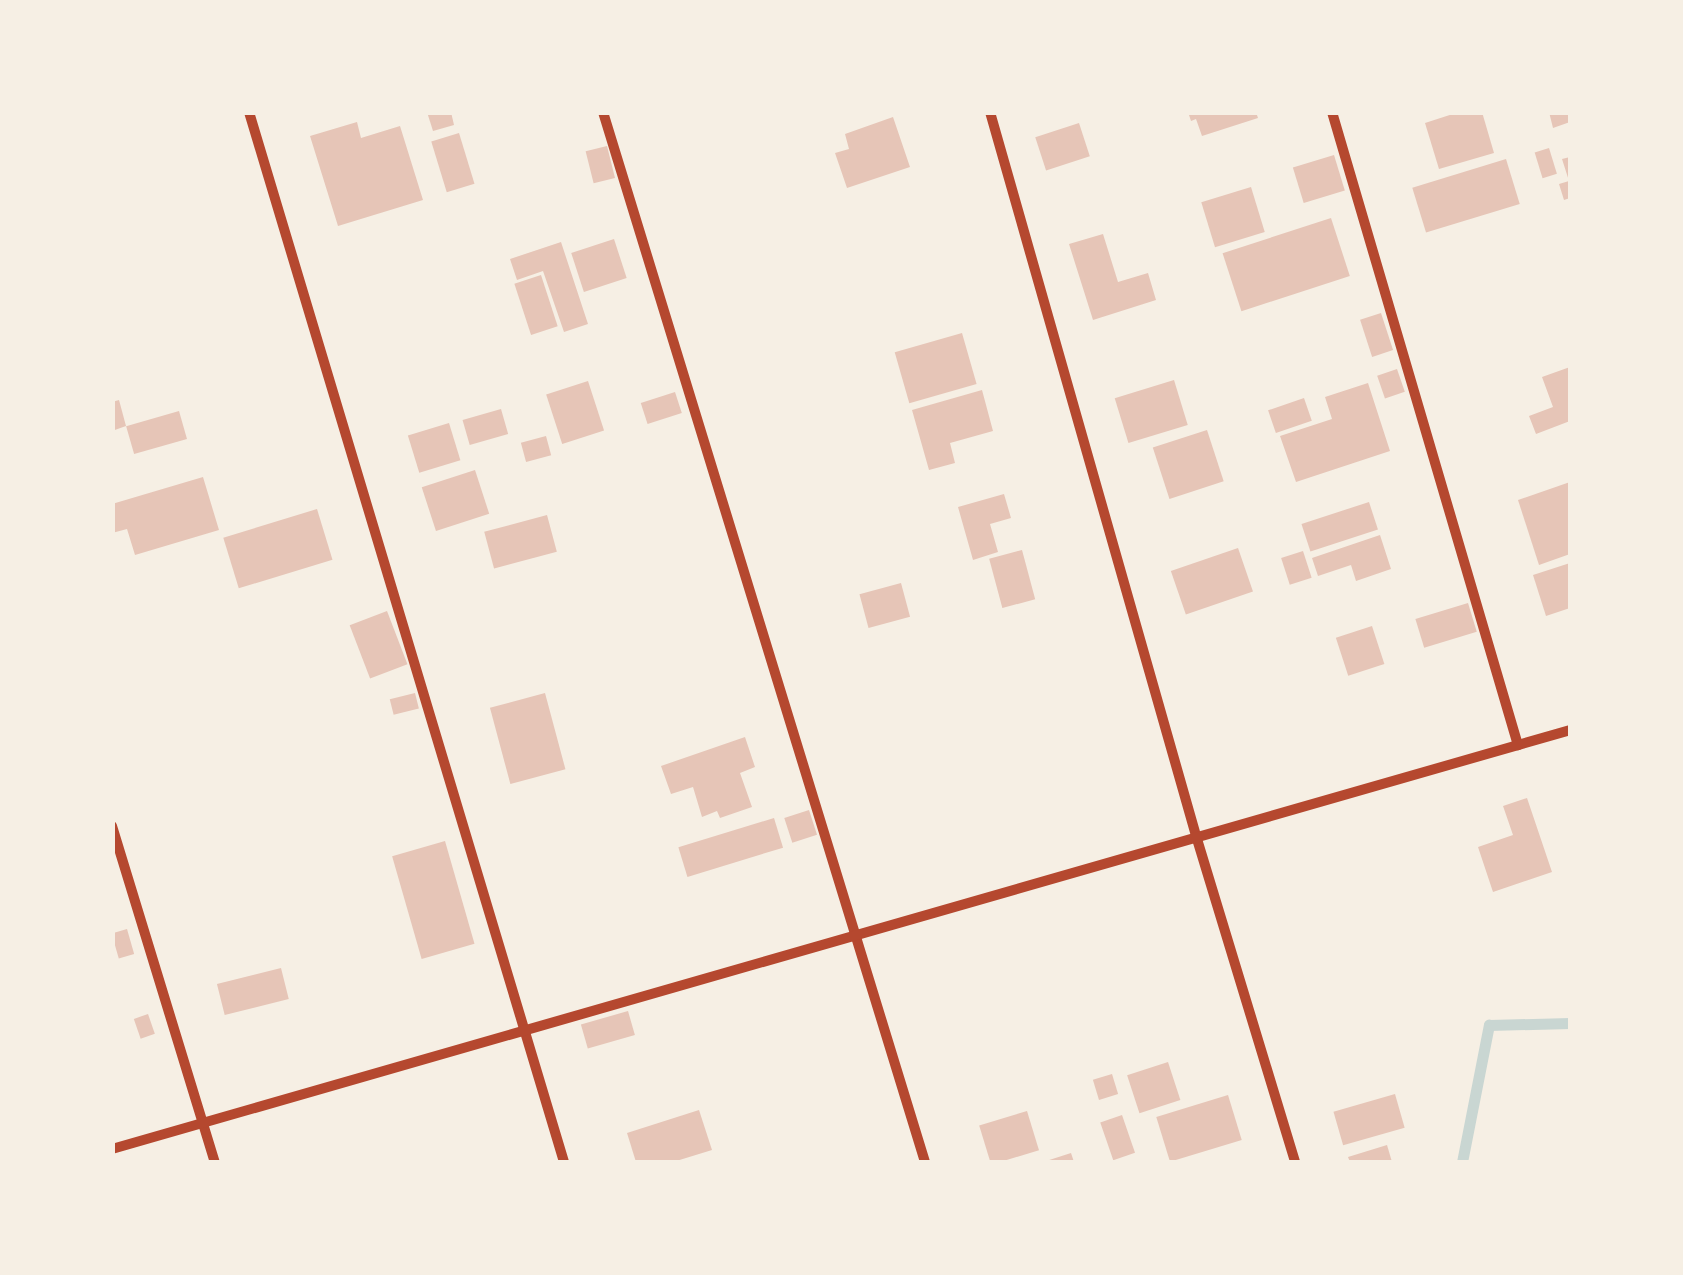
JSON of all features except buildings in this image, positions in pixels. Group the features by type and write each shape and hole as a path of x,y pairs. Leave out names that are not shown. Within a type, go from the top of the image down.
{"street":[{"path":"249,112 564,1162"},
{"path":"603,112 925,1162"},
{"path":"990,112 1197,839 1296,1162"},
{"path":"1332,112 1518,745"},
{"path":"112,1149 524,1034 1570,730"},
{"path":"112,826 215,1162"}],"waterway":[{"path":"1462,1162 1489,1025 1570,1023"}]}
